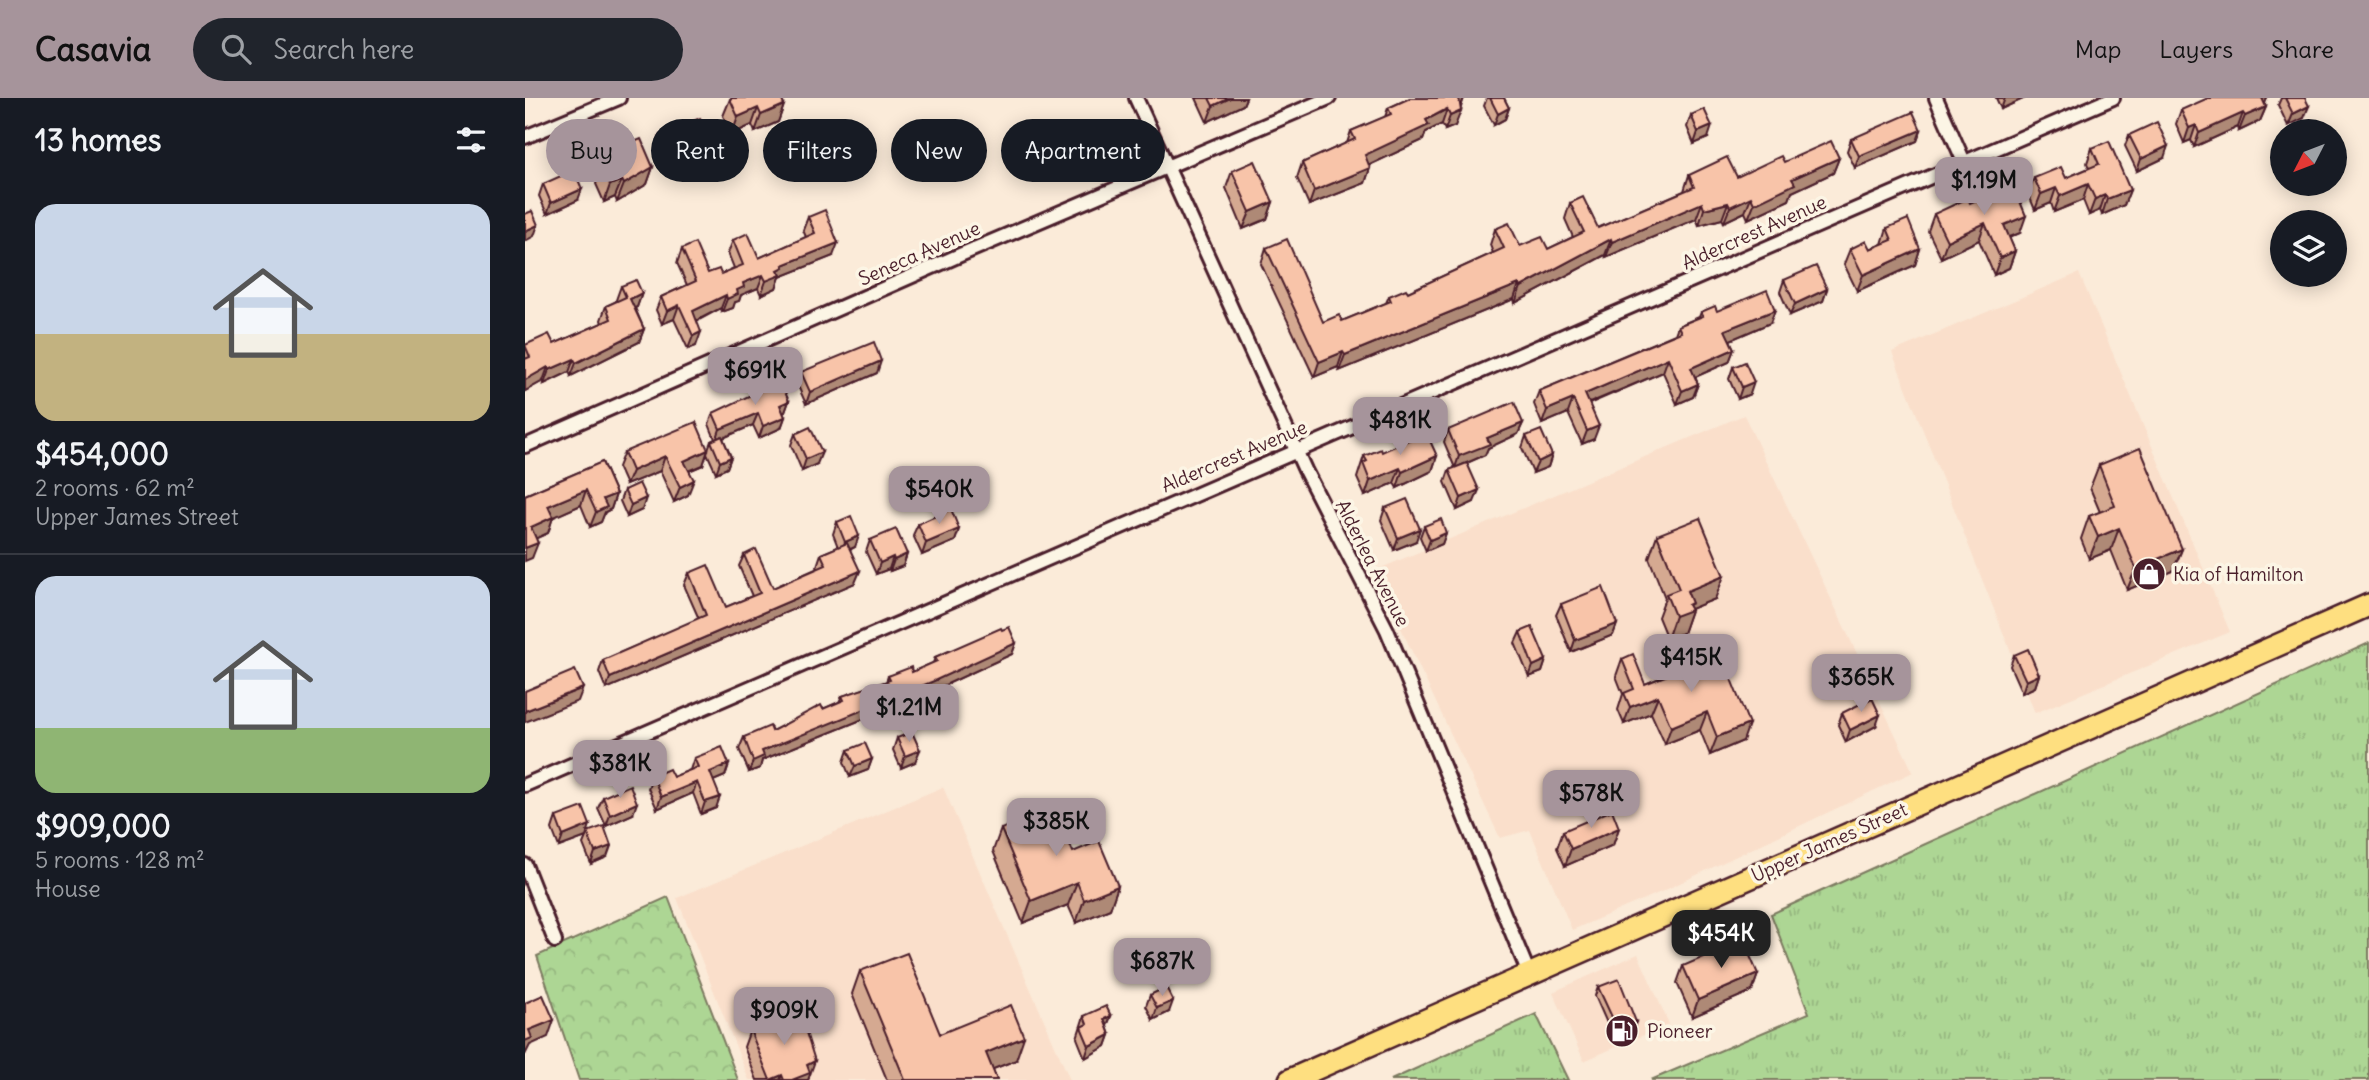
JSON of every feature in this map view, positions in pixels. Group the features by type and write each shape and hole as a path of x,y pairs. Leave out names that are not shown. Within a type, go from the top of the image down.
{"main road":[{"name":"Upper James Street","path":"1290,1080 2369,605"}],"street":[{"path":"525,137 619,98"},
{"name":"Alderlea Avenue","path":"1136,98 1297,451 1387,631 1529,974"},
{"name":"Seneca Avenue","path":"525,446 1329,98"},
{"path":"1936,98 1965,162"},
{"name":"Aldercrest Avenue","path":"525,785 2113,98"},
{"path":"525,865 555,941"}],"shaded area":[{"path":"2079,273 2230,632 2035,713 1892,352"},
{"path":"1744,415 1913,772 1661,892 1572,930 1530,830 1500,838 1374,571"},
{"path":"943,787 1070,1080 749,1080 677,898"},
{"path":"1638,954 1669,1024 1584,1061 1553,992"}],"green space":[{"path":"2369,643 2369,1080 1651,1080 1809,1013 1771,914"},
{"path":"668,897 738,1080 579,1080 537,956"},
{"path":"1536,1014 1568,1080 1391,1080"}],"building":[{"path":"731,98 781,98 784,105 761,115 758,108 738,117"},
{"path":"1209,98 1230,98 1213,106"},
{"path":"1410,98 1459,98 1461,111 1450,116 1447,109 1426,120 1429,125 1365,155 1370,168 1314,191 1302,163 1355,139 1351,131 1391,114 1388,108"},
{"path":"1490,98 1504,98 1509,108 1498,114"},
{"path":"2208,98 2262,98 2266,107 2245,116 2243,113 2199,133 2196,125 2189,128 2181,110"},
{"path":"2285,98 2305,98 2309,106 2293,114"},
{"path":"1704,109 1712,126 1698,132 1691,115"},
{"path":"1913,112 1921,130 1859,156 1851,139"},
{"path":"2157,122 2168,146 2141,159 2129,135"},
{"path":"641,139 651,168 637,176 637,141"},
{"path":"1831,141 1839,158 1792,179 1795,184 1754,204 1751,197 1730,207 1728,203 1704,209 1702,203 1612,242 1611,239 1521,287 1519,284 1345,355 1343,352 1319,362 1266,248 1287,239 1323,322 1339,315 1342,321 1391,301 1389,296 1406,289 1408,292 1504,248 1495,229 1509,223 1520,246 1542,237 1548,249 1584,232 1570,203 1583,197 1598,228 1694,187 1689,175 1727,157 1737,177 1781,156 1784,162"},
{"path":"2109,141 2130,190 2107,199 2105,195 2095,199 2088,184 2060,196 2056,188 2041,194 2034,178 2061,167 2066,178 2099,164 2092,148"},
{"path":"1255,161 1273,202 1250,212 1232,171"},
{"path":"579,182 582,189 551,203 543,184"},
{"path":"2013,184 2026,216 2004,225 2015,251 2000,258 1985,223 1947,241 1934,214 1968,198 1970,203"},
{"path":"825,210 838,243 783,265 784,267 778,270 781,275 766,281 763,275 743,283 744,287 737,290 738,294 727,299 726,295 693,311 701,332 693,336 679,305 667,311 661,297 696,281 682,249 695,243 708,273 719,269 721,274 743,265 733,240 748,233 759,258 815,233 808,217"},
{"path":"532,211 538,225 525,231 525,214"},
{"path":"1908,219 1920,249 1863,275 1850,249 1866,241 1870,249 1892,240 1887,228"},
{"path":"1816,266 1827,289 1795,304 1784,280"},
{"path":"636,280 642,293 630,299 644,329 576,363 574,359 549,370 548,367 525,380 525,359 530,357 525,345 549,334 554,344 611,319 606,306 626,297 621,286"},
{"path":"1767,290 1775,310 1725,330 1734,349 1691,368 1698,384 1682,391 1668,358 1585,394 1599,426 1587,431 1573,399 1547,410 1539,391 1681,332 1678,326 1703,316 1701,312 1715,306 1717,311"},
{"path":"874,342 881,361 810,392 801,372"},
{"path":"1745,362 1754,382 1742,387 1733,367"},
{"path":"780,381 789,401 780,405 785,417 763,426 758,413 720,429 713,413"},
{"path":"1514,402 1523,423 1487,438 1490,444 1459,456 1448,430"},
{"path":"696,422 708,450 684,461 694,480 680,487 665,456 632,471 624,452"},
{"path":"810,427 822,452 806,459 795,434"},
{"path":"1541,430 1552,455 1538,462 1526,436"},
{"path":"1426,432 1437,456 1402,472 1400,468 1370,481 1363,463 1367,461 1364,456 1381,449 1382,452"},
{"path":"722,436 731,457 720,462 711,441"},
{"path":"2140,448 2182,549 2136,568 2119,528 2098,537 2089,516 2115,506 2099,465"},
{"path":"602,462 616,494 603,499 607,507 596,512 586,490 548,506 553,517 531,527 538,543 525,548 525,495"},
{"path":"1467,463 1479,490 1461,498 1449,470"},
{"path":"639,483 646,498 631,505 624,490"},
{"path":"1407,499 1420,529 1398,538 1385,508"},
{"path":"951,509 959,529 926,543 918,524"},
{"path":"851,516 859,536 845,542 837,522"},
{"path":"1700,518 1724,576 1687,591 1692,603 1688,605 1691,610 1675,616 1666,594 1679,589 1657,535"},
{"path":"1441,519 1446,533 1430,540 1424,526"},
{"path":"896,529 907,554 880,563 870,540"},
{"path":"847,543 860,571 610,678 603,660 706,615 689,573 708,565 726,607 760,593 744,555 756,549 773,588 826,565 821,554"},
{"path":"1603,587 1617,624 1575,640 1561,604"},
{"path":"1009,627 1016,643 934,681 762,751 764,756 753,761 744,737 770,726 772,731 821,705 823,709 844,700 842,696 890,680 888,676 911,667 912,672 937,661 935,657"},
{"path":"1532,627 1546,660 1533,666 1520,632"},
{"path":"2028,649 2039,675 2026,681 2014,655"},
{"path":"1699,652 1707,672 1725,664 1749,724 1717,737 1707,712 1671,727 1658,696 1630,707 1624,693 1634,689 1622,659 1633,654 1645,684 1688,667 1685,658"},
{"path":"575,670 583,688 525,711 525,691"},
{"path":"1872,698 1880,715 1850,730 1842,713"},
{"path":"912,732 920,750 905,756 897,738"},
{"path":"865,743 872,759 855,766 848,750"},
{"path":"722,747 729,764 710,772 720,797 705,802 697,782 661,797 653,776 669,769 673,777 698,767 694,758"},
{"path":"630,785 637,803 610,815 603,797"},
{"path":"583,807 590,825 563,836 556,817"},
{"path":"1055,807 1073,852 1099,841 1118,886 1084,900 1077,882 1031,901 1001,829"},
{"path":"1612,810 1619,828 1571,849 1563,831"},
{"path":"604,826 611,846 595,852 587,832"},
{"path":"1743,940 1758,974 1698,1000 1683,966"},
{"path":"907,953 940,1034 1011,1005 1024,1037 986,1053 997,1080 905,1080 860,971"},
{"path":"1619,979 1636,1022 1618,1030 1598,987"},
{"path":"1166,987 1173,1001 1157,1008 1150,995"},
{"path":"543,995 554,1020 529,1030 532,1038 525,1041 525,1003"},
{"path":"1106,1006 1111,1016 1104,1019 1110,1035 1089,1046 1081,1027 1087,1024 1084,1016"},
{"path":"777,1012 780,1018 795,1012 801,1027 804,1026 815,1061 807,1065 810,1073 792,1080 784,1080 782,1075 770,1080 750,1030 765,1024 763,1018"}],"place":[{"name":"Kia of Hamilton","path":"2149,574"},
{"name":"Pioneer","path":"1622,1031"}]}
